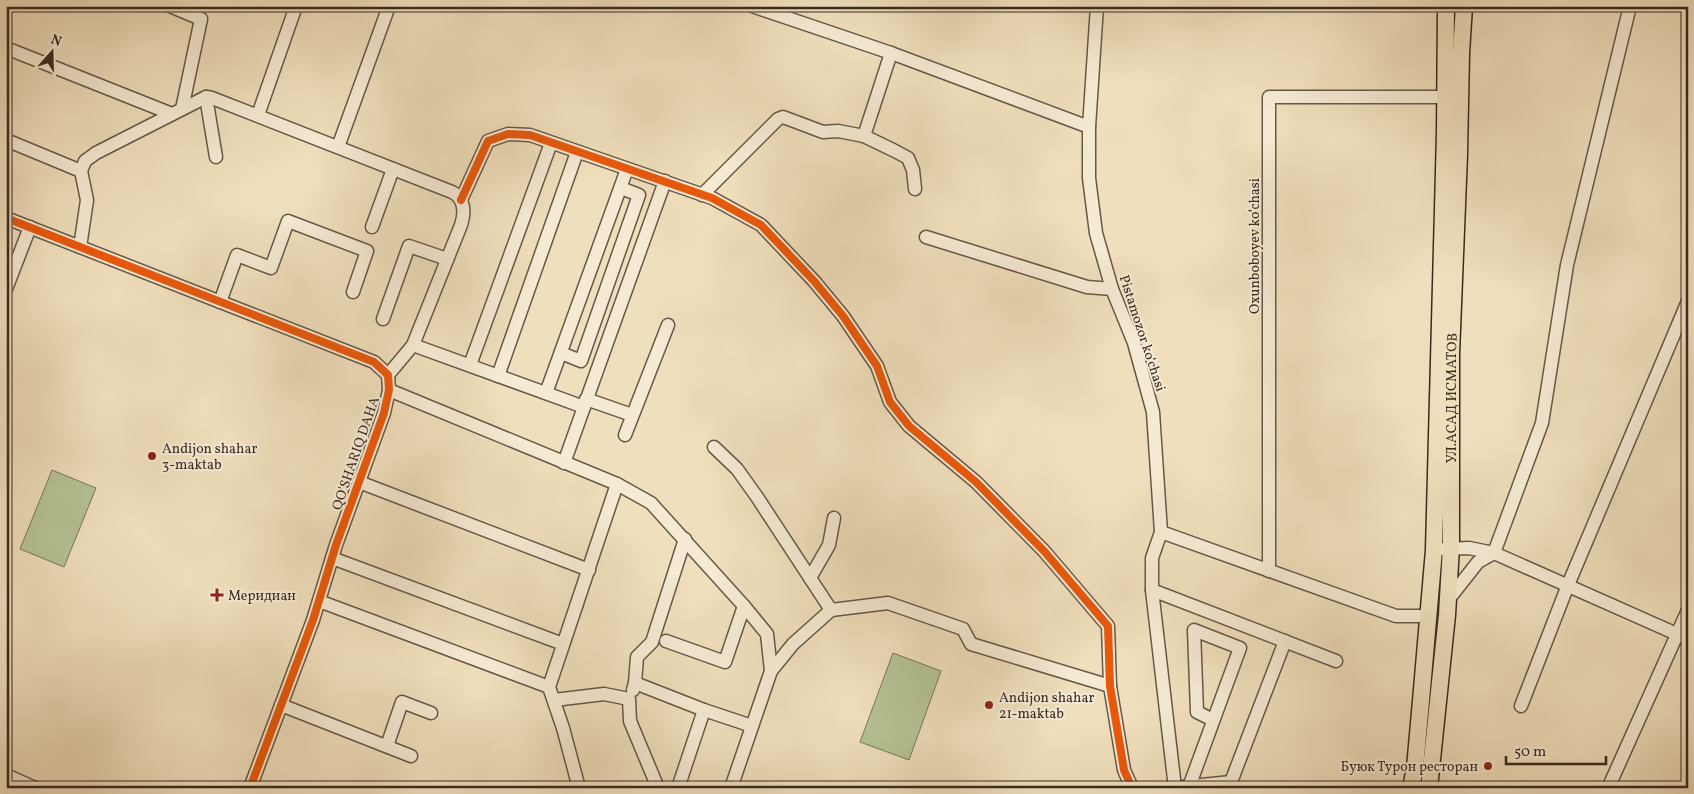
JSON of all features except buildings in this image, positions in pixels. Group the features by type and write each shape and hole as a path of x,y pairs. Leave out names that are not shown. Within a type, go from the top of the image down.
{"main road":[{"name":"УЛ.АСАД ИСМАТОВ","path":"1411,788 1415,768 1434,550 1446,6"},
{"name":"УЛ.АСАД ИСМАТОВ","path":"1429,788 1448,600 1451,547 1451,354 1464,6"}],"street":[{"path":"170,6 203,12 177,112"},
{"path":"258,116 296,6"},
{"path":"338,147 389,6"},
{"path":"752,6 891,54 1089,127"},
{"name":"Pistamozor koʻchasi","path":"1097,6 1089,127 1089,178 1096,233 1112,289 1134,343 1153,412 1160,532 1152,558 1152,590 1180,787"},
{"path":"1448,600 1478,562 1494,553 1542,423 1567,264 1630,6"},
{"path":"6,48 177,112"},
{"path":"864,136 891,54"},
{"path":"206,97 216,157"},
{"path":"6,218 30,227 80,247 220,302 374,362 388,375 413,344 464,214 461,200 452,192 206,97 96,153 85,161 81,171 87,200 80,247"},
{"name":"Oxunboboyev koʻchasi","path":"1269,571 1269,97 1445,97"},
{"path":"702,195 783,117 824,132 864,136 908,158 913,170 915,189"},
{"path":"461,200 488,141 508,134 530,135 712,198 761,225 814,281 843,316 877,366 890,402 909,426 976,482 1044,552 1108,626 1110,686 1124,770 1132,788"},
{"path":"6,140 81,171"},
{"path":"470,366 551,143"},
{"path":"498,376 577,152"},
{"path":"372,227 393,169"},
{"path":"546,393 627,169"},
{"path":"564,463 665,181"},
{"path":"561,353 581,361 639,195 620,188"},
{"path":"220,302 236,255 271,268 288,221 367,251 353,292"},
{"path":"7,285 30,227"},
{"path":"926,237 1087,287 1112,289"},
{"path":"383,319 409,246 447,259"},
{"path":"584,289 622,302"},
{"path":"1521,706 1568,585 1688,301"},
{"path":"625,435 668,325"},
{"path":"413,344 546,393 632,415"},
{"name":"QO'SHARIQ DAHA","path":"250,788 319,601 332,558 384,413 390,390 388,375"},
{"name":"QO'SHARIQ DAHA","path":"390,390 617,484 652,503 744,606 767,634 771,671 731,788"},
{"path":"714,447 737,469 758,497 831,610"},
{"path":"359,482 589,570"},
{"path":"578,788 549,687 617,484"},
{"path":"810,578 830,545 834,518"},
{"path":"1160,532 1396,616 1429,616"},
{"path":"658,788 630,721 629,699 636,683 637,657 652,642 685,539"},
{"path":"1434,550 1451,547 1494,553 1683,637"},
{"path":"332,558 564,644"},
{"path":"1152,590 1336,661"},
{"path":"319,601 549,687"},
{"path":"771,671 793,644 831,610 888,604 963,629 971,644 1110,686"},
{"path":"666,641 725,662 744,606"},
{"path":"1610,784 1683,637 1688,610"},
{"path":"1180,787 1213,720 1240,648 1194,630 1197,712 1213,720"},
{"path":"1180,787 1231,782 1285,641"},
{"path":"636,683 704,710 752,726"},
{"path":"554,700 604,694 629,699"},
{"path":"387,746 402,702 431,713"},
{"path":"281,705 411,756"},
{"path":"678,788 704,710"},
{"path":"6,775 35,788"}],"green space":[{"path":"52,470 96,488 64,567 20,549"},
{"path":"893,653 941,671 909,760 860,742"}],"cycle path":[{"path":"461,200 488,141 508,134 530,135 712,198 761,225 814,281 843,316 877,366 890,402 909,426 976,482 1044,551 1108,626 1110,686 1124,770 1132,788"},
{"path":"6,218 374,362 388,375 389,390 384,413 336,545 313,620 250,788"}],"place":[{"name":"Andijon shahar 3-maktab","path":"152,456"},
{"name":"Меридиан","path":"217,595"},
{"name":"Andijon shahar 21-maktab","path":"989,705"},
{"name":"Буюк Турон ресторан","path":"1488,766"}]}
